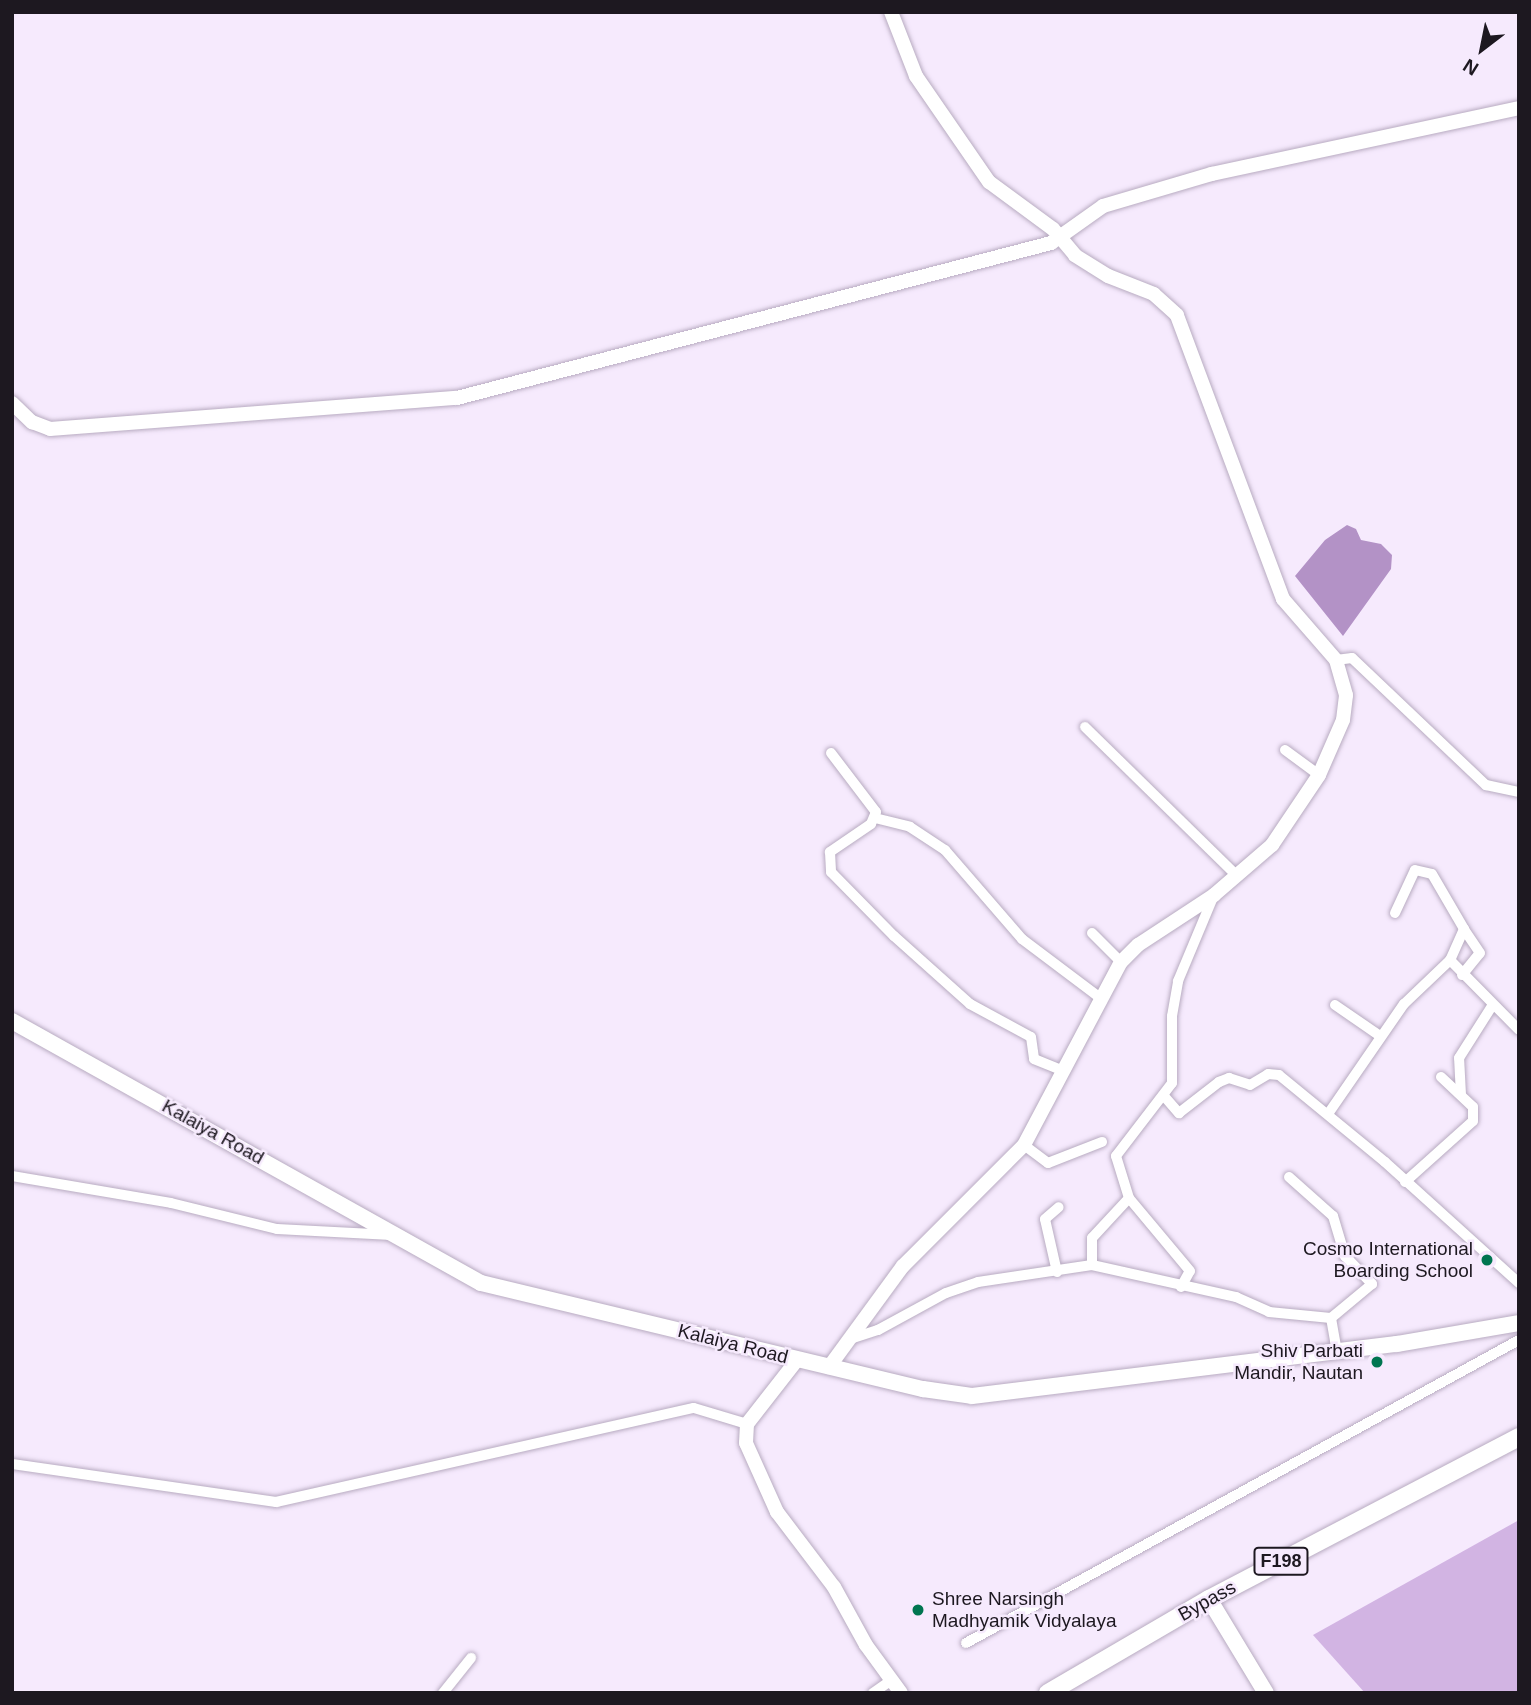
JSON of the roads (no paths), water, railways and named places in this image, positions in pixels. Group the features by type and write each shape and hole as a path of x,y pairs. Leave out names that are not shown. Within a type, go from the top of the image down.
{"main road":[{"name":"Kalaiya Road","path":"12,1021 481,1283 797,1360 972,1396 1337,1351 1519,1323"},
{"name":"Bypass","path":"1048,1693 1209,1599 1519,1437"},
{"path":"1209,1599 1266,1693"}],"street":[{"path":"829,1367 845,1340 932,1233 1024,1145 1099,997 1121,962 1138,945 1214,895 1272,845 1319,775 1345,708 1346,695 1336,660 1283,600 1177,315 1154,294 1108,276 1075,255 1059,237 979,169 916,76 891,12"},
{"path":"12,403 32,422 50,429 457,398 1059,237 1121,199 1212,174 1519,108"},
{"path":"1336,660 1352,659 1486,785 1519,792"},
{"path":"1085,727 1236,875"},
{"path":"1285,750 1319,775"},
{"path":"831,753 858,783 875,818 910,827 945,850 1022,939 1099,997"},
{"path":"875,818 830,852 831,872 894,936 970,1004 1031,1037 1034,1059 1063,1071"},
{"path":"1395,913 1402,890 1419,868 1432,874 1464,929 1480,949 1462,975"},
{"path":"1181,1287 1190,1271 1129,1198 1116,1156 1164,1096 1175,1071 1172,1016 1178,981 1214,895"},
{"path":"1328,1114 1380,1035 1404,1004 1450,960 1464,929"},
{"path":"1092,933 1121,962"},
{"path":"1450,960 1519,1030"},
{"path":"1335,1005 1380,1035"},
{"path":"1461,1095 1459,1058 1493,1006"},
{"path":"1164,1096 1179,1113 1229,1078 1250,1085 1273,1073 1328,1114 1519,1283"},
{"path":"1405,1182 1473,1121 1473,1107 1441,1077"},
{"path":"1024,1145 1048,1163 1102,1142"},
{"path":"12,1176 171,1203 277,1229 395,1235"},
{"path":"845,1340 878,1330 946,1293 978,1282 1092,1265 1181,1287 1236,1297 1269,1312 1331,1318 1372,1284 1345,1256 1333,1216 1289,1177"},
{"path":"1092,1265 1092,1238 1129,1198"},
{"path":"1057,1272 1054,1248 1045,1230 1045,1219 1059,1206"},
{"path":"1331,1318 1337,1351"},
{"path":"966,1643 1519,1340"},
{"path":"797,1360 747,1424 752,1461 777,1512 834,1587 890,1681 901,1693"},
{"path":"12,1464 276,1502 694,1408 747,1424"},
{"path":"443,1693 471,1658"},
{"path":"873,1693 890,1681"}],"place":[{"name":"Cosmo International Boarding School","path":"1487,1260"},
{"name":"Shiv Parbati Mandir, Nautan","path":"1377,1362"},
{"name":"Shree Narsingh Madhyamik Vidyalaya","path":"918,1610"}]}
